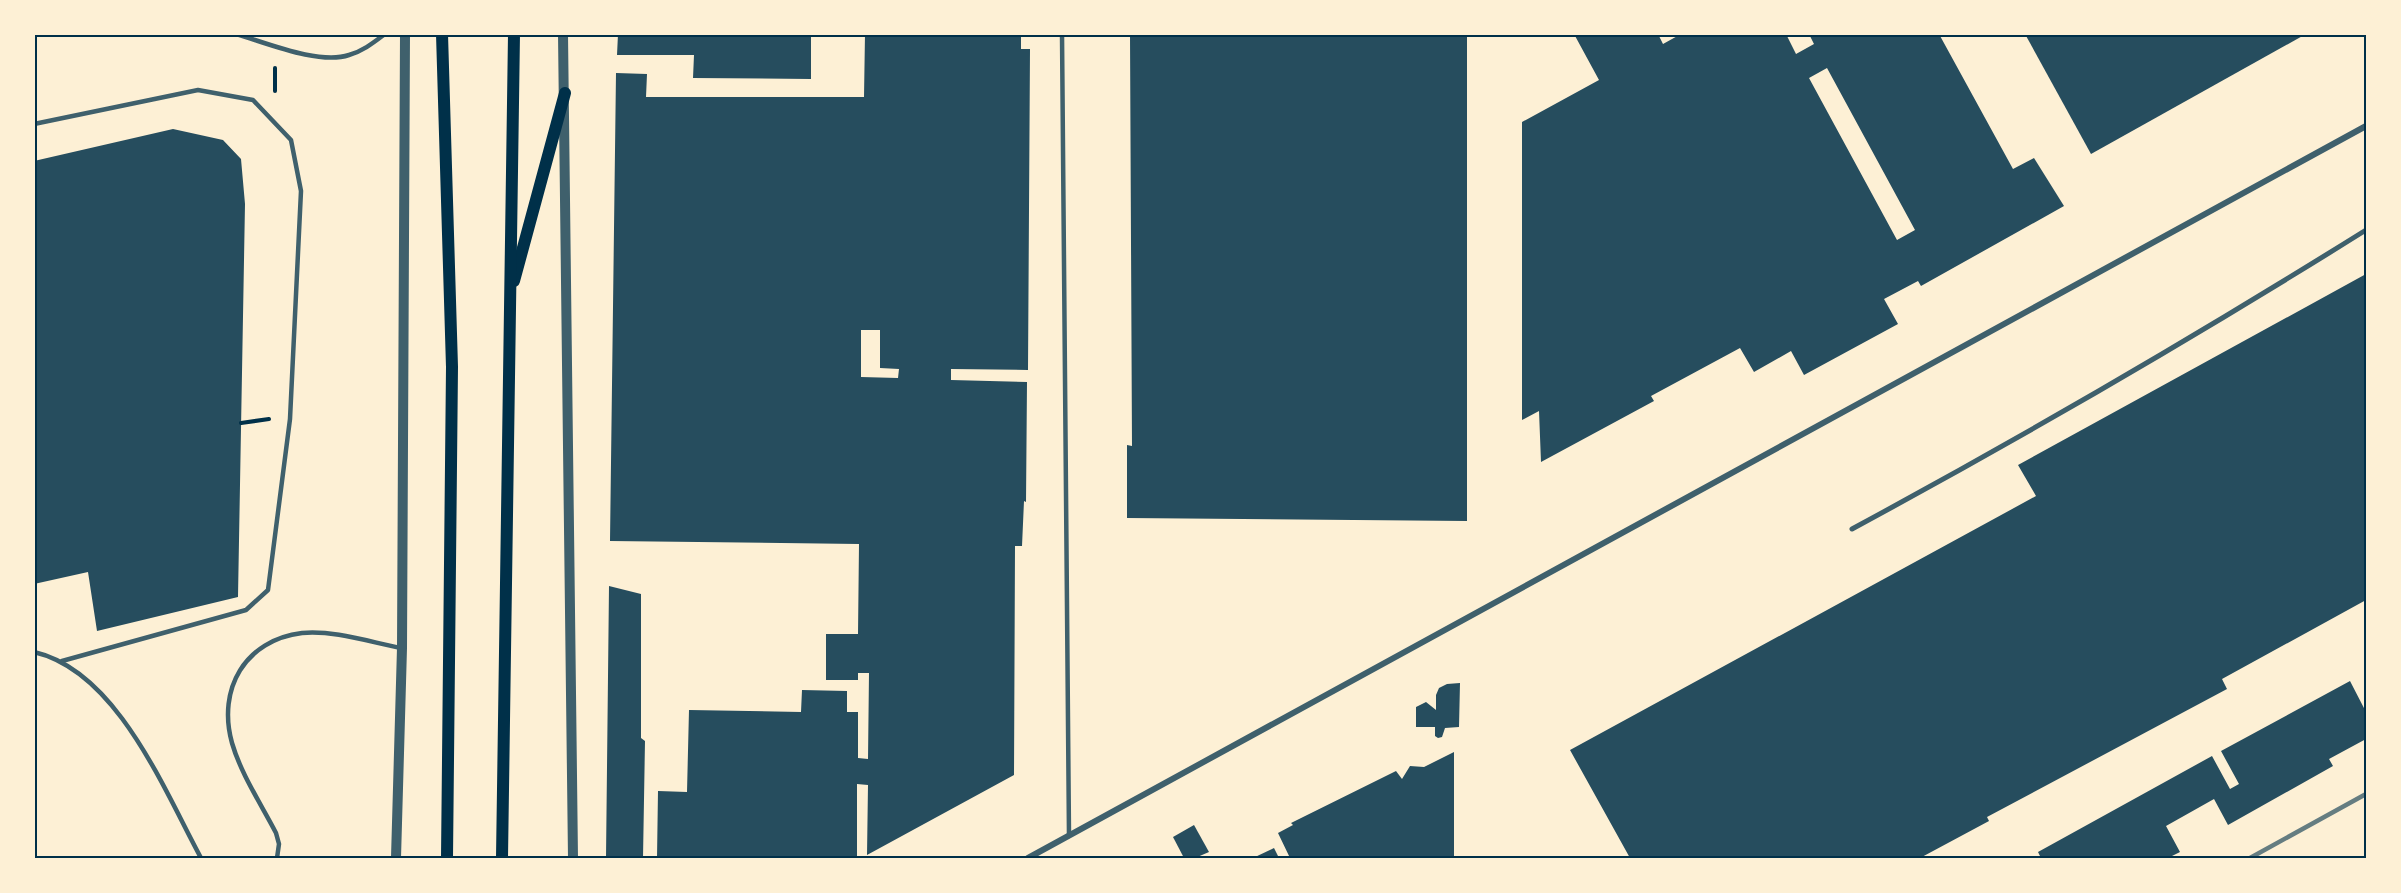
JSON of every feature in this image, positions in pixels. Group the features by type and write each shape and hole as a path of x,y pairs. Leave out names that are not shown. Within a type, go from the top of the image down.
{"main road":[{"path":"442,34 452,367 447,858"},
{"path":"502,858 514,34"},
{"path":"510,299 565,93"}],"street":[{"path":"396,858 402,648 405,34"},
{"path":"563,34 573,858"},
{"path":"1028,858 2367,126"},
{"path":"1852,529 2012,442 2367,230"}],"lane":[{"path":"236,34 323,58 346,56 363,50 385,34"},
{"path":"1062,34 1069,836"},
{"path":"34,124 198,90 253,100 291,140 301,191 290,419 268,590 246,610 62,661"},
{"path":"277,858 279,844 276,833 236,755 228,724 229,698 238,670 252,653 268,642 301,633 334,635 402,648"},
{"path":"34,652 62,661 92,683 136,739 201,858"}],"building":[{"path":"618,34 811,34 811,79 693,78 694,55 617,55"},
{"path":"865,34 1021,34 1021,49 1030,49 1028,370 951,369 951,380 1027,382 1026,502 1024,501 1022,546 1015,546 1014,775 867,855 868,785 857,784 857,858 657,858 658,791 687,792 689,710 801,712 802,690 847,691 847,712 858,712 858,758 868,759 869,673 858,673 858,680 826,680 826,634 858,634 859,544 610,541 616,73 647,74 646,97 864,97","holes":["861,330 880,330 880,368 899,369 898,378 861,377"]},
{"path":"1130,34 1467,34 1467,521 1127,518 1127,445 1132,446"},
{"path":"1574,34 1658,34 1663,44 1681,34 1786,34 1796,54 1814,44 1809,34 1939,34 2013,169 2034,158 2064,206 1921,286 1918,281 1884,299 1898,324 1804,375 1791,351 1754,372 1740,348 1651,396 1654,401 1541,462 1539,411 1522,420 1522,122 1599,80","holes":["1827,68 1915,230 1897,240 1809,78"]},
{"path":"2025,34 2306,34 2091,154"},
{"path":"173,129 223,140 241,159 245,204 238,597 97,631 88,572 34,584 34,161"},
{"path":"2366,274 2366,600 2222,679 2227,689 1987,817 1989,821 1920,858 1630,858 1570,750 2036,496 2018,465"},
{"path":"609,586 641,594 641,738 645,741 643,858 606,858"},
{"path":"2350,681 2366,712 2366,739 2329,759 2333,766 2228,825 2214,799 2166,826 2180,852 2168,858 2041,858 2038,852 2212,756 2230,789 2239,784 2221,751"},
{"path":"1460,683 1459,727 1445,728 1442,737 1438,738 1435,736 1435,727 1416,727 1416,707 1426,702 1436,710 1436,695 1439,688 1447,684"},
{"path":"1454,752 1454,858 1290,858 1278,833 1293,825 1291,823 1396,771 1402,779 1410,766 1424,767"},
{"path":"1194,825 1209,852 1195,858 1184,858 1173,837"},
{"path":"1274,848 1279,858 1253,858"}],"railway":[{"path":"2250,858 2366,794"}]}
